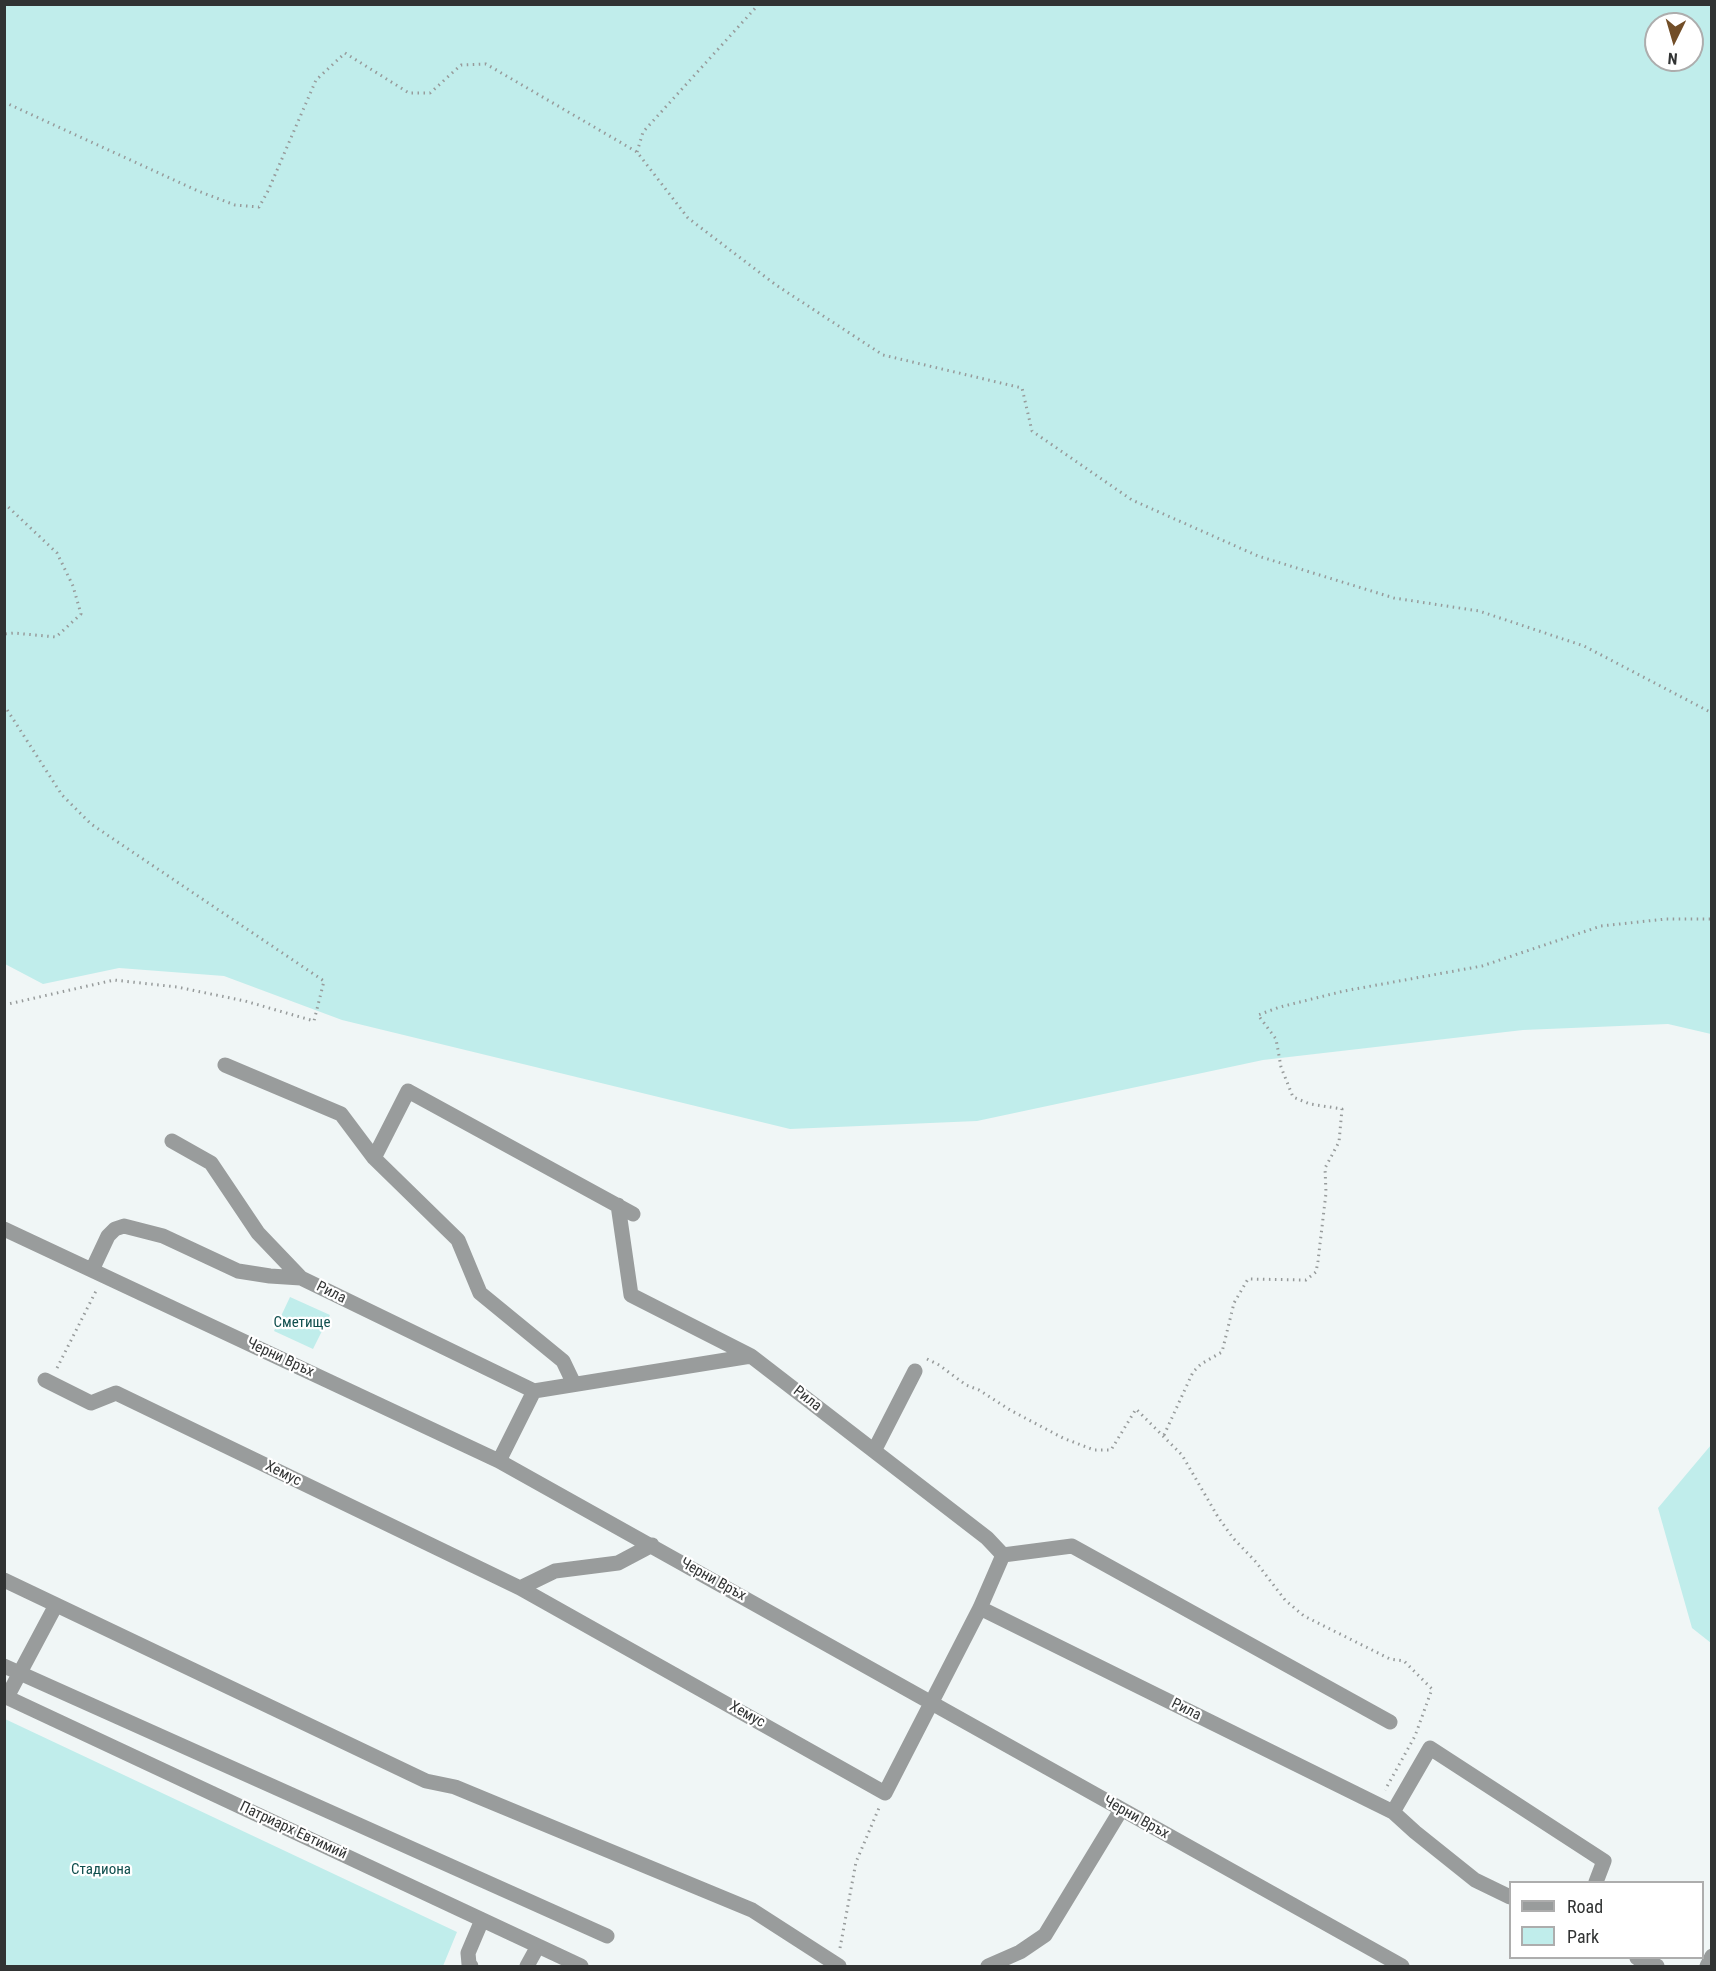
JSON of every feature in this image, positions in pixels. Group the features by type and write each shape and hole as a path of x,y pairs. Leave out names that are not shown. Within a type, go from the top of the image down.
{"street":[{"path":"225,1065 341,1114 374,1158 458,1240 480,1293 563,1361 574,1384"},
{"path":"374,1158 408,1091 633,1214"},
{"name":"Рила","path":"172,1141 211,1163 258,1233 301,1278 534,1391"},
{"name":"Рила","path":"618,1205 631,1294 751,1356 987,1538 1004,1555"},
{"path":"98,1273 108,1236 115,1229 124,1226 163,1236 238,1271 301,1278"},
{"name":"Черни Връх","path":"4,1229 499,1461 1402,1966"},
{"path":"499,1461 534,1391 751,1356"},
{"path":"874,1450 915,1371"},
{"name":"Хемус","path":"47,1382 91,1403 116,1394 520,1588 885,1793"},
{"path":"520,1588 555,1571 618,1563 652,1545"},
{"path":"885,1793 980,1608 1004,1555 1072,1545 1390,1722"},
{"path":"4,1580 426,1781 455,1787 752,1910 838,1965"},
{"path":"6,1696 56,1605"},
{"name":"Рила","path":"980,1608 1393,1812 1414,1832 1475,1880 1509,1897"},
{"path":"4,1666 607,1936"},
{"name":"Патриарх Евтимий","path":"6,1696 575,1965"},
{"path":"1393,1812 1430,1748 1604,1861 1596,1881"},
{"path":"992,1966 1020,1952 1045,1935 1121,1810"},
{"path":"471,1966 468,1953 482,1920"},
{"path":"527,1966 538,1946"},
{"path":"1707,1966 1712,1956"},
{"path":"1640,1959 1657,1966"}],"path":[{"path":"637,152 643,132 759,4"},
{"path":"4,102 198,191 235,205 258,207 268,191 316,80 345,53 408,93 430,93 461,65 486,64 637,152 688,218 776,285 883,355 1022,388 1032,431 1132,500 1258,556 1394,598 1479,611 1584,646 1712,713"},
{"path":"4,503 57,553 73,585 81,614 56,637 4,634"},
{"path":"4,705 62,795 91,824 324,981 314,1021 245,1001 177,987 114,980 4,1005"},
{"path":"1164,1435 1193,1372 1201,1364 1222,1352 1234,1303 1248,1279 1306,1280 1316,1272 1326,1193 1325,1168 1339,1142 1342,1109 1310,1104 1293,1097 1281,1067 1276,1039 1258,1016 1281,1007 1344,991 1482,966 1601,927 1666,919 1712,919"},
{"path":"47,1382 98,1273"},
{"path":"915,1371 924,1360 933,1361 953,1373 966,1385 979,1390 1010,1410 1063,1438 1094,1450 1111,1450 1136,1409 1164,1435 1182,1455 1233,1538 1256,1562 1285,1600 1304,1616 1390,1659 1404,1661 1432,1689 1415,1736 1377,1804"},
{"path":"838,1965 856,1862 885,1793"}],"green space":[{"path":"4,5 1711,5 1711,1034 1668,1024 1523,1030 1263,1060 977,1121 790,1129 342,1020 224,976 119,968 43,984 5,964"},
{"name":"Сметище","path":"290,1297 330,1315 313,1349 274,1331"},
{"path":"1711,1445 1711,1643 1692,1628 1658,1508"},
{"name":"Стадиона","path":"5,1719 457,1932 443,1966 5,1966"}]}
